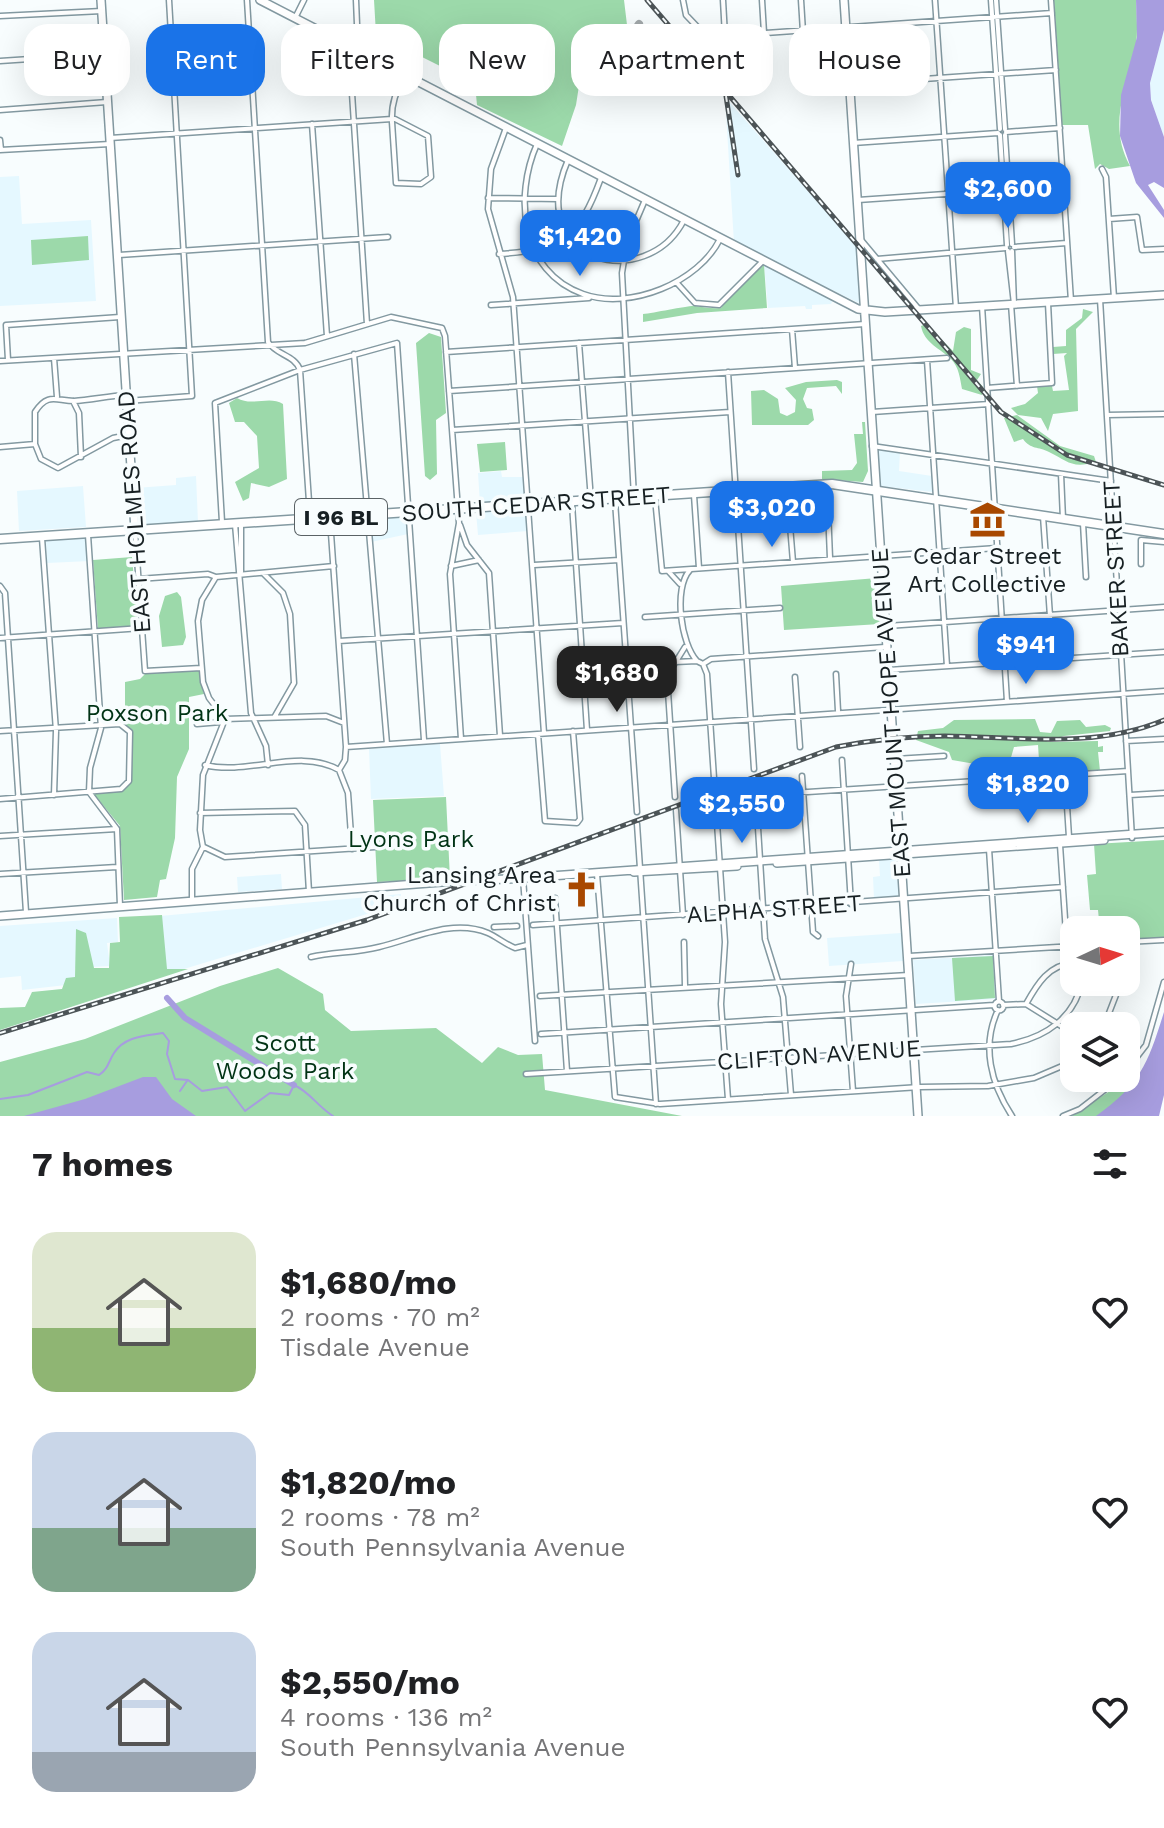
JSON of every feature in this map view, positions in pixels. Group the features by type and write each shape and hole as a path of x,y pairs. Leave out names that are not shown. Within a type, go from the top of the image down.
{"main road":[{"name":"SOUTH CEDAR STREET","path":"0,539 827,485 935,498 1164,534"}],"street":[{"name":"EAST HOLMES ROAD","path":"101,0 103,24"},
{"path":"128,435 113,438 64,467 53,467 41,459 35,444 35,412 46,399 57,397 73,401 192,396 169,0"},
{"path":"247,0 269,345"},
{"path":"260,0 306,24"},
{"path":"295,18 304,0"},
{"path":"356,0 357,24"},
{"path":"683,0 684,10 694,24"},
{"path":"723,0 724,24"},
{"path":"762,0 763,24"},
{"path":"801,0 803,24"},
{"name":"EAST MOUNT HOPE AVENUE","path":"844,0 846,24"},
{"path":"935,0 956,308"},
{"path":"994,0 1017,386"},
{"path":"1051,0 1071,301"},
{"path":"0,16 102,11"},
{"path":"891,24 1052,13"},
{"path":"0,61 24,59"},
{"path":"930,80 1056,70"},
{"path":"423,84 864,311 1164,295"},
{"name":"EAST HOLMES ROAD","path":"107,96 145,671 201,668"},
{"path":"352,96 367,324"},
{"path":"0,140 1,150 177,133 392,119 428,136 431,180 398,185 392,119 391,102 394,96"},
{"name":"EAST MOUNT HOPE AVENUE","path":"851,96 918,1116"},
{"path":"0,110 107,102"},
{"path":"312,124 327,336"},
{"path":"506,128 492,164 488,197 490,224 514,303 537,628 547,824 579,821 573,731"},
{"path":"853,143 1060,128"},
{"path":"537,144 526,174 523,198 526,226 535,252 549,271 569,288 591,297"},
{"path":"568,160 558,199 561,224 568,237 589,255 623,259 669,242 684,220"},
{"path":"1102,169 1106,177 1114,298"},
{"path":"499,254 535,252 568,237 588,213 602,177"},
{"path":"857,200 1063,186"},
{"path":"488,197 558,199"},
{"path":"634,497 624,340 623,259 645,200"},
{"path":"588,213 631,232"},
{"path":"1109,219 1137,217 1142,250 1164,249"},
{"path":"117,255 388,237"},
{"path":"491,305 653,291 676,282 708,259 720,239"},
{"path":"860,239 919,310"},
{"path":"877,259 1067,243"},
{"path":"676,282 695,303 719,305 763,261"},
{"path":"565,300 569,288"},
{"name":"BAKER STREET","path":"1100,299 1132,836"},
{"path":"987,388 1052,383 1048,303"},
{"path":"982,306 1007,701"},
{"path":"8,360 6,325 120,317"},
{"path":"0,361 305,343 397,317 439,327 445,333 459,523 451,566 461,739"},
{"path":"446,352 865,324"},
{"path":"792,329 795,368"},
{"path":"222,525 214,405 300,370 397,343 424,741"},
{"path":"579,343 591,500"},
{"path":"269,345 297,363 300,370 311,519"},
{"path":"354,354 387,744"},
{"path":"54,358 57,397"},
{"path":"449,391 947,358"},
{"path":"927,360 947,666"},
{"path":"728,372 754,769"},
{"path":"73,401 79,413 81,457"},
{"path":"870,412 989,404"},
{"path":"452,430 730,412"},
{"path":"1107,415 1164,414"},
{"path":"0,447 35,444"},
{"path":"872,446 1111,481"},
{"path":"1061,474 1063,519"},
{"path":"827,485 830,559"},
{"path":"787,487 793,562"},
{"path":"693,493 699,568"},
{"path":"655,496 660,570 997,548"},
{"path":"615,498 637,812"},
{"path":"571,501 587,731"},
{"path":"1043,516 1053,659"},
{"path":"330,517 346,747 345,760 339,770"},
{"path":"238,523 252,720 266,746 268,765"},
{"path":"459,523 467,545 489,573 500,736"},
{"path":"1083,523 1086,577"},
{"path":"738,527 767,525"},
{"path":"88,533 101,725 90,768 89,792 117,829 120,908"},
{"path":"42,536 56,727 54,795"},
{"path":"1141,564 1141,540 1164,542"},
{"path":"451,566 480,560"},
{"path":"533,565 619,560"},
{"path":"264,574 266,571 334,566"},
{"path":"680,584 691,569"},
{"path":"667,570 680,584 685,647 703,664"},
{"path":"138,579 208,574 216,577 241,572 264,574 283,593 290,614 294,683 275,716"},
{"path":"216,577 202,600 198,617 201,668 209,698 223,720"},
{"path":"0,586 5,593 26,914"},
{"path":"885,627 1164,607"},
{"path":"645,617 780,608"},
{"path":"339,641 623,623"},
{"path":"0,638 142,628"},
{"path":"675,797 667,676 685,647"},
{"path":"703,664 711,659 886,647"},
{"path":"888,670 1164,652"},
{"path":"675,662 697,661"},
{"path":"703,664 723,912 722,1022 728,1099"},
{"path":"836,674 838,713"},
{"path":"795,677 800,747"},
{"path":"346,747 1164,691"},
{"path":"197,724 275,716 326,716 344,723"},
{"path":"193,903 192,869 203,847 200,813 205,765 223,720"},
{"path":"0,731 124,725 131,739 127,785 89,792 0,799"},
{"path":"1126,741 1164,739"},
{"path":"894,759 944,756"},
{"path":"842,760 851,904"},
{"path":"205,765 223,768 319,761 339,770 347,786 352,849"},
{"path":"715,798 1128,771"},
{"path":"1065,775 1069,840"},
{"path":"802,776 813,932 818,936"},
{"path":"1129,795 1164,793"},
{"path":"756,796 766,944 779,984 785,1018 791,1095"},
{"path":"299,814 305,806"},
{"path":"200,813 282,809 299,814 305,825 309,894"},
{"path":"676,810 683,915"},
{"path":"637,824 656,1104"},
{"path":"0,836 117,829"},
{"path":"0,916 455,881 1164,834"},
{"path":"1059,841 1064,916"},
{"path":"989,845 999,1005 989,1046 996,1085 1012,1116"},
{"path":"203,847 225,857 375,847"},
{"path":"0,874 117,867"},
{"path":"597,873 612,1093 656,1104 916,1087 996,1085 1044,1076 1060,1068"},
{"path":"523,878 535,1041"},
{"name":"ALPHA STREET","path":"533,925 1063,887"},
{"path":"555,898 567,1071"},
{"path":"494,927 517,926"},
{"path":"311,957 337,950 378,948 418,933 448,930 483,931 515,948 527,945"},
{"path":"1140,941 1164,940"},
{"path":"684,942 685,986"},
{"path":"907,956 1060,946"},
{"path":"851,964 847,1013 853,1091"},
{"path":"1026,1004 1048,972 1060,968"},
{"path":"540,996 909,975"},
{"path":"1140,1053 1146,1045 1164,982"},
{"path":"541,1034 1026,1004 1060,1023"},
{"name":"CLIFTON AVENUE","path":"526,1074 913,1048 989,1046 1030,1040 1060,1023"},
{"path":"1063,1116 1080,1109 1102,1092"}],"shaded area":[{"path":"1136,0 1164,0 1164,30 1150,83 1151,100 1164,137 1164,188 1154,182 1148,185 1164,210 1164,218 1136,183 1120,136 1121,95 1137,37"},
{"path":"1164,30 1164,137 1151,100 1150,83"},
{"path":"725,97 857,247 859,303 734,243"},
{"path":"19,176 22,224 91,220 96,301 0,306 0,177"},
{"path":"764,265 833,300 831,304 812,305 812,309 805,306 768,308"},
{"path":"877,448 900,452 899,471 932,476 933,492 880,486"},
{"path":"501,471 502,477 523,477 525,500 480,504 478,473"},
{"path":"196,476 198,522 137,527 135,488 176,485 176,478"},
{"path":"83,486 86,527 19,531 17,491"},
{"path":"525,508 528,531 478,535 476,512"},
{"path":"407,515 408,534 371,542 369,518"},
{"path":"88,535 90,561 47,563 46,538"},
{"path":"440,744 444,796 371,799 369,749"},
{"path":"896,859 899,897 874,899 873,877 880,876 879,860"},
{"path":"281,874 282,889 238,892 237,877"},
{"path":"401,894 400,904 164,975 149,917"},
{"path":"117,918 118,942 107,943 110,966 75,968 75,984 22,990 21,976 0,978 0,926"},
{"path":"901,933 903,961 829,966 827,938"},
{"path":"993,955 996,999 916,1004 913,960"},
{"path":"1164,1012 1164,1095 1159,1116 1096,1116 1124,1092 1140,1092 1140,1072"},
{"path":"143,1077 156,1077 172,1099 196,1116 24,1116 85,1099"}],"green space":[{"path":"374,0 624,0 627,24 571,24 571,96 577,96 562,146 477,105 476,96 555,96 555,24 439,24 439,66 423,58 423,24 375,24"},
{"path":"1054,0 1136,0 1136,47 1124,90 1119,128 1130,166 1109,169 1100,164 1095,169 1088,125 1062,125"},
{"path":"88,236 89,260 32,265 31,240"},
{"path":"764,265 767,308 697,313 643,322 643,314 691,306 721,308 734,289"},
{"path":"1083,309 1093,312 1076,329 1078,411 1053,414 1048,431 1041,418 1018,415 1011,408 1025,404 1038,393 1037,386 1052,386 1053,391 1069,390 1064,356 1067,353 1053,354 1053,347 1066,346 1066,330 1082,318"},
{"path":"926,324 953,351 956,332 964,327 971,329 971,370 981,374 977,380 983,387 982,395 962,389 954,362 923,332 921,326"},
{"path":"429,333 441,337 446,413 436,420 437,474 430,480 425,476 416,343"},
{"path":"806,382 842,382 842,394 836,386 807,388 803,399 807,408 812,409 814,420 808,425 752,425 751,391 764,390 778,399 780,413 787,416 795,412 796,400 785,388"},
{"path":"237,398 283,404 287,479 269,487 251,483 249,498 243,501 235,482 259,468 257,436 244,422 235,422 229,403"},
{"path":"1017,415 1060,446 1094,456 1096,462 1075,464 1032,446 1023,439 1014,442 1004,418"},
{"path":"862,422 865,422 868,471 863,482 822,479 822,471 852,470 857,463 854,434 863,434"},
{"path":"505,442 507,470 480,472 477,444"},
{"path":"132,557 138,626 98,629 93,560"},
{"path":"877,578 880,624 784,630 781,586"},
{"path":"177,592 181,597 186,637 183,645 162,647 159,616 165,596"},
{"name":"Poxson Park","path":"199,670 204,694 189,697 189,749 177,777 175,838 166,879 160,880 157,897 124,900 120,826 93,793 123,789 129,783 132,736 125,724 125,682 140,679 145,674"},
{"path":"1035,719 1040,732 1051,733 1057,721 1080,720 1086,727 1105,725 1111,728 1110,731 1064,736 1046,742 1098,741 1098,747 1103,746 1103,752 1098,752 1100,771 1040,775 1038,745 1014,747 1010,761 987,766 952,760 949,752 916,740 918,731 943,728 954,720"},
{"name":"Lyons Park","path":"446,797 450,879 377,882 373,800"},
{"path":"1164,840 1164,938 1140,939 1140,916 1099,916 1098,910 1090,910 1087,875 1096,874 1094,844"},
{"path":"162,915 167,969 188,969 0,1030 0,1008 25,1007 32,992 62,989 66,978 75,977 76,929 86,933 94,968 109,968 110,943 120,942 119,917"},
{"path":"993,956 995,998 955,1001 952,958"},
{"name":"Scott Woods Park","path":"278,968 323,994 325,1010 351,1031 436,1028 482,1063 498,1047 518,1055 542,1054 545,1090 682,1116 0,1116 0,1062 85,1039 220,986"},
{"path":"1108,1092 1137,1092 1139,1116 1072,1116"}],"waterway":[{"path":"167,998 185,1018 294,1085"},
{"path":"0,1099 28,1095 87,1072 99,1075 124,1043 163,1033 169,1041 167,1054 175,1079 188,1080 202,1091 227,1087 245,1111 270,1093 289,1095 294,1085 333,1116"},
{"path":"180,1091 187,1081"}],"railway":[{"path":"647,0 1001,412 1067,455 1164,485"},
{"path":"726,96 738,175"},
{"path":"0,1033 367,920 836,747 931,736 1084,738 1138,729 1164,720"}],"place":[{"name":"Cedar Street Art Collective","path":"987,519"},
{"name":"Lansing Area Church of Christ","path":"582,889"}]}
